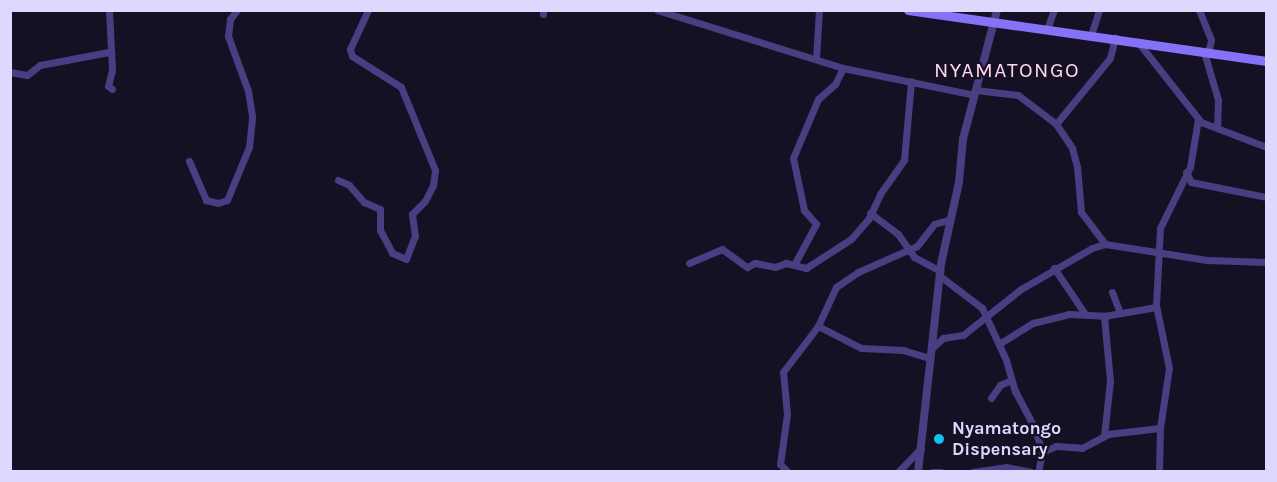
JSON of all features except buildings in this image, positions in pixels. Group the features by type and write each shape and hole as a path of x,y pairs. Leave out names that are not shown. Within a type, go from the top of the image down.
{"main road":[{"path":"909,10 1266,61"}],"street":[{"path":"109,10 109,52 112,70 108,87 112,89"},
{"path":"189,160 205,199 218,203 227,200 249,147 252,116 248,91 228,36 230,19 237,10"},
{"path":"338,180 349,185 364,202 380,209 380,230 392,253 406,259 415,236 412,214 429,193 435,170 401,87 352,56 350,49 368,10"},
{"path":"657,10 843,68 975,93 1018,95 1056,124 1072,148 1077,166 1080,212 1105,244"},
{"path":"816,59 819,10"},
{"path":"918,471 929,358 948,220 975,93 997,10"},
{"path":"1047,29 1054,10"},
{"path":"1091,35 1099,10"},
{"path":"1199,10 1211,40 1209,49 1204,52 1218,100 1217,126"},
{"path":"1056,124 1110,58 1114,38"},
{"path":"1138,42 1197,119 1266,147"},
{"path":"10,72 27,75 40,66 109,52"},
{"path":"794,265 816,224 804,210 793,158 818,99 835,84 843,68"},
{"path":"689,263 722,249 747,267 755,263 775,267 783,263 803,268 814,265 851,239 870,213 907,149 906,109 911,81"},
{"path":"1159,471 1160,428 1169,368 1156,307 1161,252 1160,224 1169,214 1175,190 1186,172 1197,119"},
{"path":"1186,172 1191,182 1266,197"},
{"path":"870,213 898,234 908,251 926,267 940,273 970,295 984,315 999,344 1011,381 1042,452 1038,471"},
{"path":"788,471 780,464 787,414 783,374 818,326 838,284 908,251 923,242 934,224 948,220"},
{"path":"932,348 943,338 963,335 984,315 1054,268 1084,250 1105,244 1207,260 1266,262"},
{"path":"1054,268 1085,314"},
{"path":"1112,292 1120,313"},
{"path":"999,344 1033,323 1085,314 1104,316 1156,307"},
{"path":"1104,316 1110,381 1104,436"},
{"path":"818,326 861,348 903,350 929,358"},
{"path":"991,398 1000,385 1011,381"},
{"path":"1042,452 1056,446 1082,448 1104,436 1160,428"},
{"path":"898,471 922,447"},
{"path":"972,471 1006,467 1031,471"},
{"path":"933,471 941,471"}],"place":[{"name":"Nyamatongo Dispensary","path":"939,439"}],"district":[{"name":"NYAMATONGO","path":"1007,70"}]}
